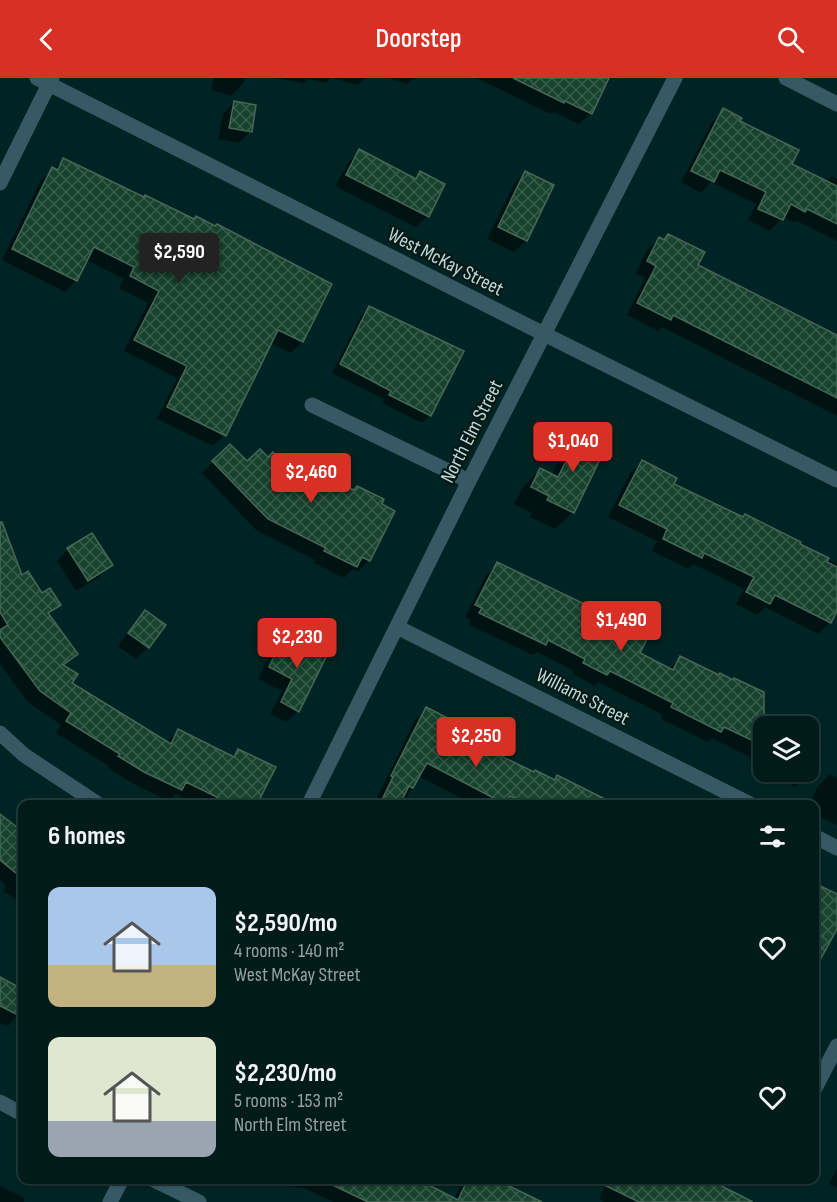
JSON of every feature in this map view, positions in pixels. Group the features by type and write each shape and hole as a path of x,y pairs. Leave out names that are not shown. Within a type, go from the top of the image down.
{"street":[{"name":"North Elm Street","path":"311,800 469,481 675,78"},
{"path":"786,78 837,105"},
{"name":"West McKay Street","path":"46,80 544,334 837,480"},
{"path":"0,183 46,80"},
{"path":"312,405 469,481"},
{"name":"Williams Street","path":"397,627 742,800"},
{"path":"0,733 24,754 92,800"},
{"path":"819,839 837,848"},
{"path":"819,1080 837,1046"},
{"path":"0,1102 18,1112"},
{"path":"110,1202 119,1184"},
{"path":"162,1184 199,1202"}],"building":[{"path":"513,78 609,78 592,114"},
{"path":"234,101 256,105 252,132 229,128"},
{"path":"723,108 742,118 740,121 799,150 792,164 837,186 837,224 791,204 783,220 758,209 766,192 720,170 714,182 691,171"},
{"path":"359,149 416,179 420,171 445,184 429,217 346,175"},
{"path":"63,158 194,219 196,216 215,226 217,224 332,284 303,342 278,330 226,436 167,407 187,366 134,340 159,291 130,276 134,267 94,247 77,281 12,249 52,167 58,170"},
{"path":"525,171 554,185 527,241 498,227"},
{"path":"668,234 705,252 698,265 837,335 837,398 673,315 671,320 637,303 656,266 647,261 659,237 664,240"},
{"path":"369,306 464,351 431,416 389,395 391,391 340,364"},
{"path":"582,429 608,443 574,513 547,500 549,496 531,487 540,468 558,477"},
{"path":"230,444 247,461 260,449 268,457 273,452 300,480 307,467 354,490 357,486 384,499 382,504 395,511 370,561 362,557 357,567 324,551 326,548 268,519 212,461"},
{"path":"642,460 677,478 674,484 743,517 745,514 829,558 827,562 837,567 837,611 831,623 775,595 770,604 746,592 754,577 704,553 702,558 663,539 667,529 619,505"},
{"path":"0,522 2,522 22,575 28,571 42,593 50,588 61,605 48,613 78,654 63,665 78,674 72,683 171,744 178,729 234,757 238,749 276,767 259,800 223,800 186,782 182,790 144,772 118,756 120,754 66,721 71,713 40,691 0,637 0,630 8,625 0,612"},
{"path":"92,533 113,565 88,581 67,548"},
{"path":"497,562 649,635 640,653 673,670 680,656 719,675 720,673 733,680 734,678 764,692 764,716 753,716 753,741 724,727 721,732 671,707 673,703 610,671 607,675 583,663 585,659 548,640 546,645 479,613 482,608 475,605"},
{"path":"145,610 166,625 149,648 128,633"},
{"path":"285,634 327,655 299,712 281,702 292,679 269,667"},
{"path":"426,707 471,730 466,739 534,772 535,770 555,780 557,775 607,800 518,800 510,796 508,800 497,800 427,763 413,788 409,786 402,800 382,800 393,777 391,776"},
{"path":"0,814 18,828 18,875 0,860"},
{"path":"819,885 837,894 837,929 819,962"},
{"path":"0,977 18,987 18,1015 0,1006"},
{"path":"330,1184 427,1184 458,1200 466,1184 505,1184 542,1202 368,1202"},
{"path":"602,1184 718,1184 753,1202 639,1202"}]}
